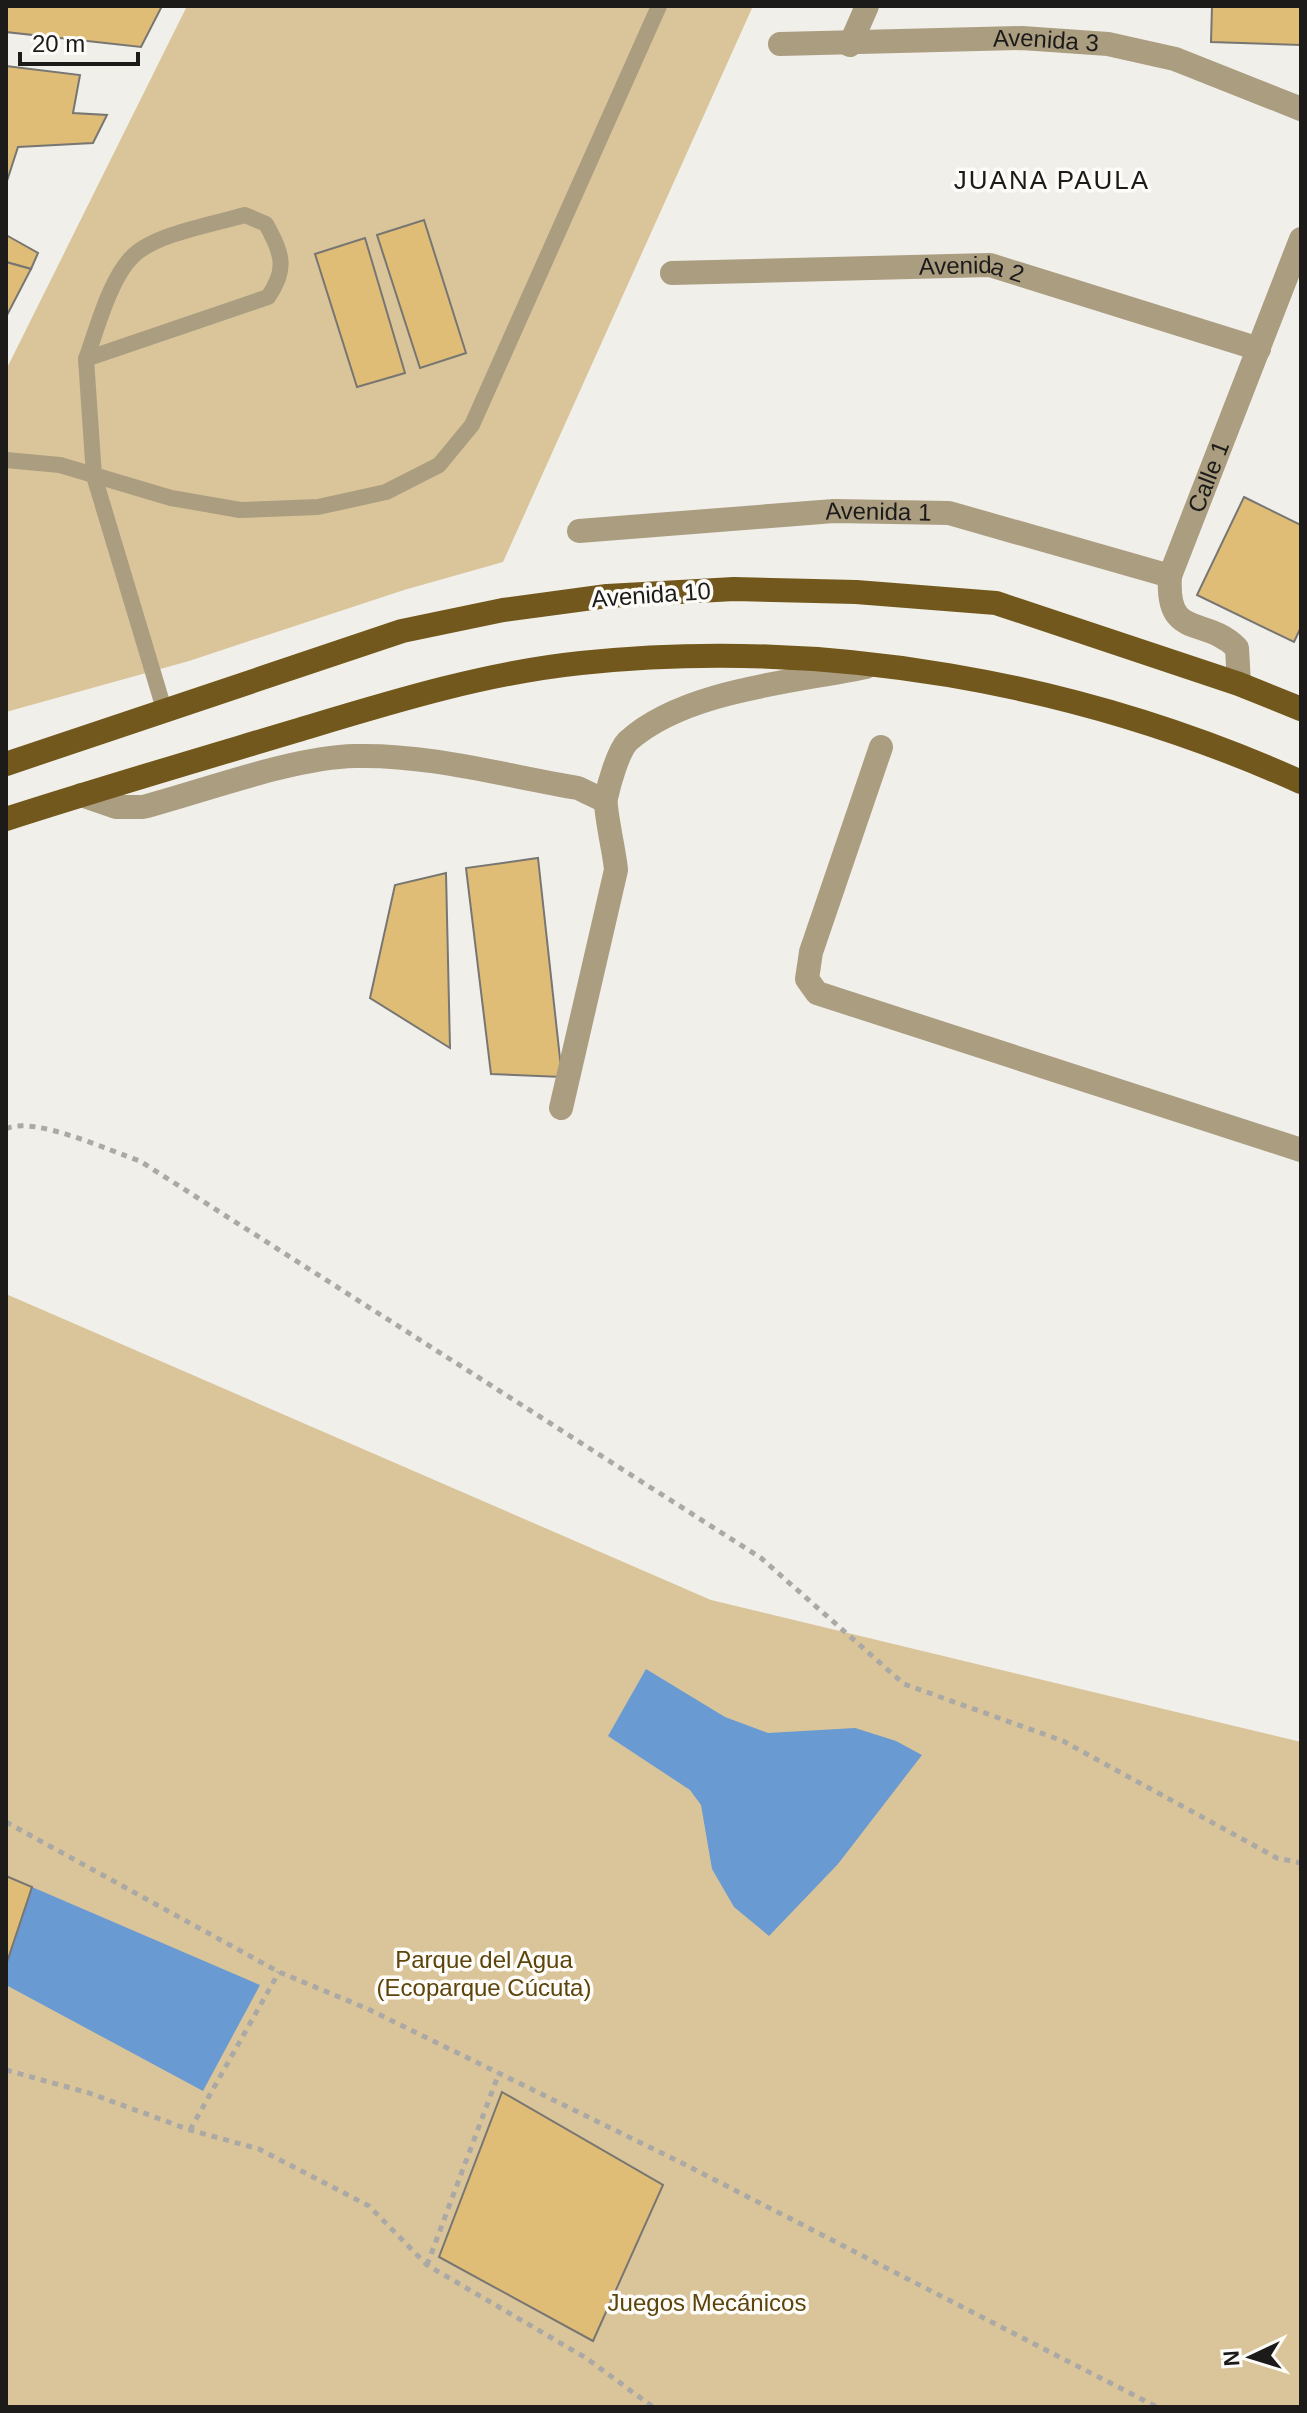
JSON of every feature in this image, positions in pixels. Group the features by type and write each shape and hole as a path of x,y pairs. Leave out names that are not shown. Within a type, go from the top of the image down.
{"main road":[{"name":"Avenida 10","path":"6,764 402,631 503,610 607,596 734,589 856,592 996,603 1239,684 1301,709"},
{"path":"6,819 420,694 581,663 724,657 876,664 987,680 1113,711 1247,758 1301,782"}],"street":[{"path":"850,45 867,6"},
{"name":"Avenida 3","path":"780,44 850,45 1022,38 1108,44 1175,59 1301,109"},
{"name":"Calle 1","path":"1239,684 1237,648 1228,639 1185,624 1174,614 1169,598 1170,576 1301,239"},
{"name":"Avenida 2","path":"672,273 990,265 1259,349"},
{"name":"Avenida 1","path":"579,531 834,511 949,513 1170,576"},
{"path":"561,1108 616,870 614,837 605,801 626,743 657,722 708,700 876,664"},
{"path":"881,747 811,952 807,979 817,993 1301,1150"},
{"path":"81,795 116,807 143,807 314,761 353,756 396,758 578,788 605,801"}],"lane":[{"path":"6,460 60,465 171,498 240,510 318,507 386,492 439,465 472,425 659,6"},
{"path":"86,359 268,297 281,279 279,248 266,224 245,215 160,240 133,256 110,293 86,359 94,476 164,709"}],"path":[{"path":"6,1129 16,1124 47,1129 140,1161 761,1558 904,1684 1063,1741 1277,1858 1301,1863"},
{"path":"6,1822 279,1972 368,2009 682,2163 1157,2407"},
{"path":"190,2130 279,1972"},
{"path":"6,2070 89,2093 190,2130 259,2149 369,2206 427,2265 586,2358 653,2407"},
{"path":"427,2265 499,2073"}],"green space":[{"path":"187,6 753,6 503,562 404,590 189,661 6,712 6,370"},
{"name":"Parque del Agua (Ecoparque Cúcuta)","path":"6,1294 711,1600 1301,1742 1301,2407 6,2407"}],"water":[{"path":"646,1669 725,1717 768,1733 855,1728 896,1741 922,1755 838,1864 769,1936 734,1907 712,1869 701,1805 690,1790 608,1736"},
{"path":"32,1887 260,1985 203,2091 6,1985 6,1965"}],"building":[{"path":"6,6 162,6 141,47 6,32"},
{"path":"1212,6 1301,6 1301,45 1211,42"},
{"path":"6,66 80,75 73,113 107,115 93,143 18,147 6,184"},
{"path":"424,220 466,353 420,368 377,235"},
{"path":"6,235 38,253 31,269 6,262"},
{"path":"365,238 405,373 357,387 315,254"},
{"path":"6,262 31,269 6,317"},
{"path":"1244,497 1301,525 1301,627 1294,642 1197,595"},
{"path":"538,858 562,1077 491,1074 466,868"},
{"path":"446,873 450,1048 370,998 395,885"},
{"path":"6,1876 32,1887 6,1965"},
{"path":"502,2092 663,2185 593,2341 439,2257"}],"district":[{"name":"JUANA PAULA","path":"1052,180"}],"park label":[{"name":"Juegos Mecánicos","path":"707,2303"}]}
